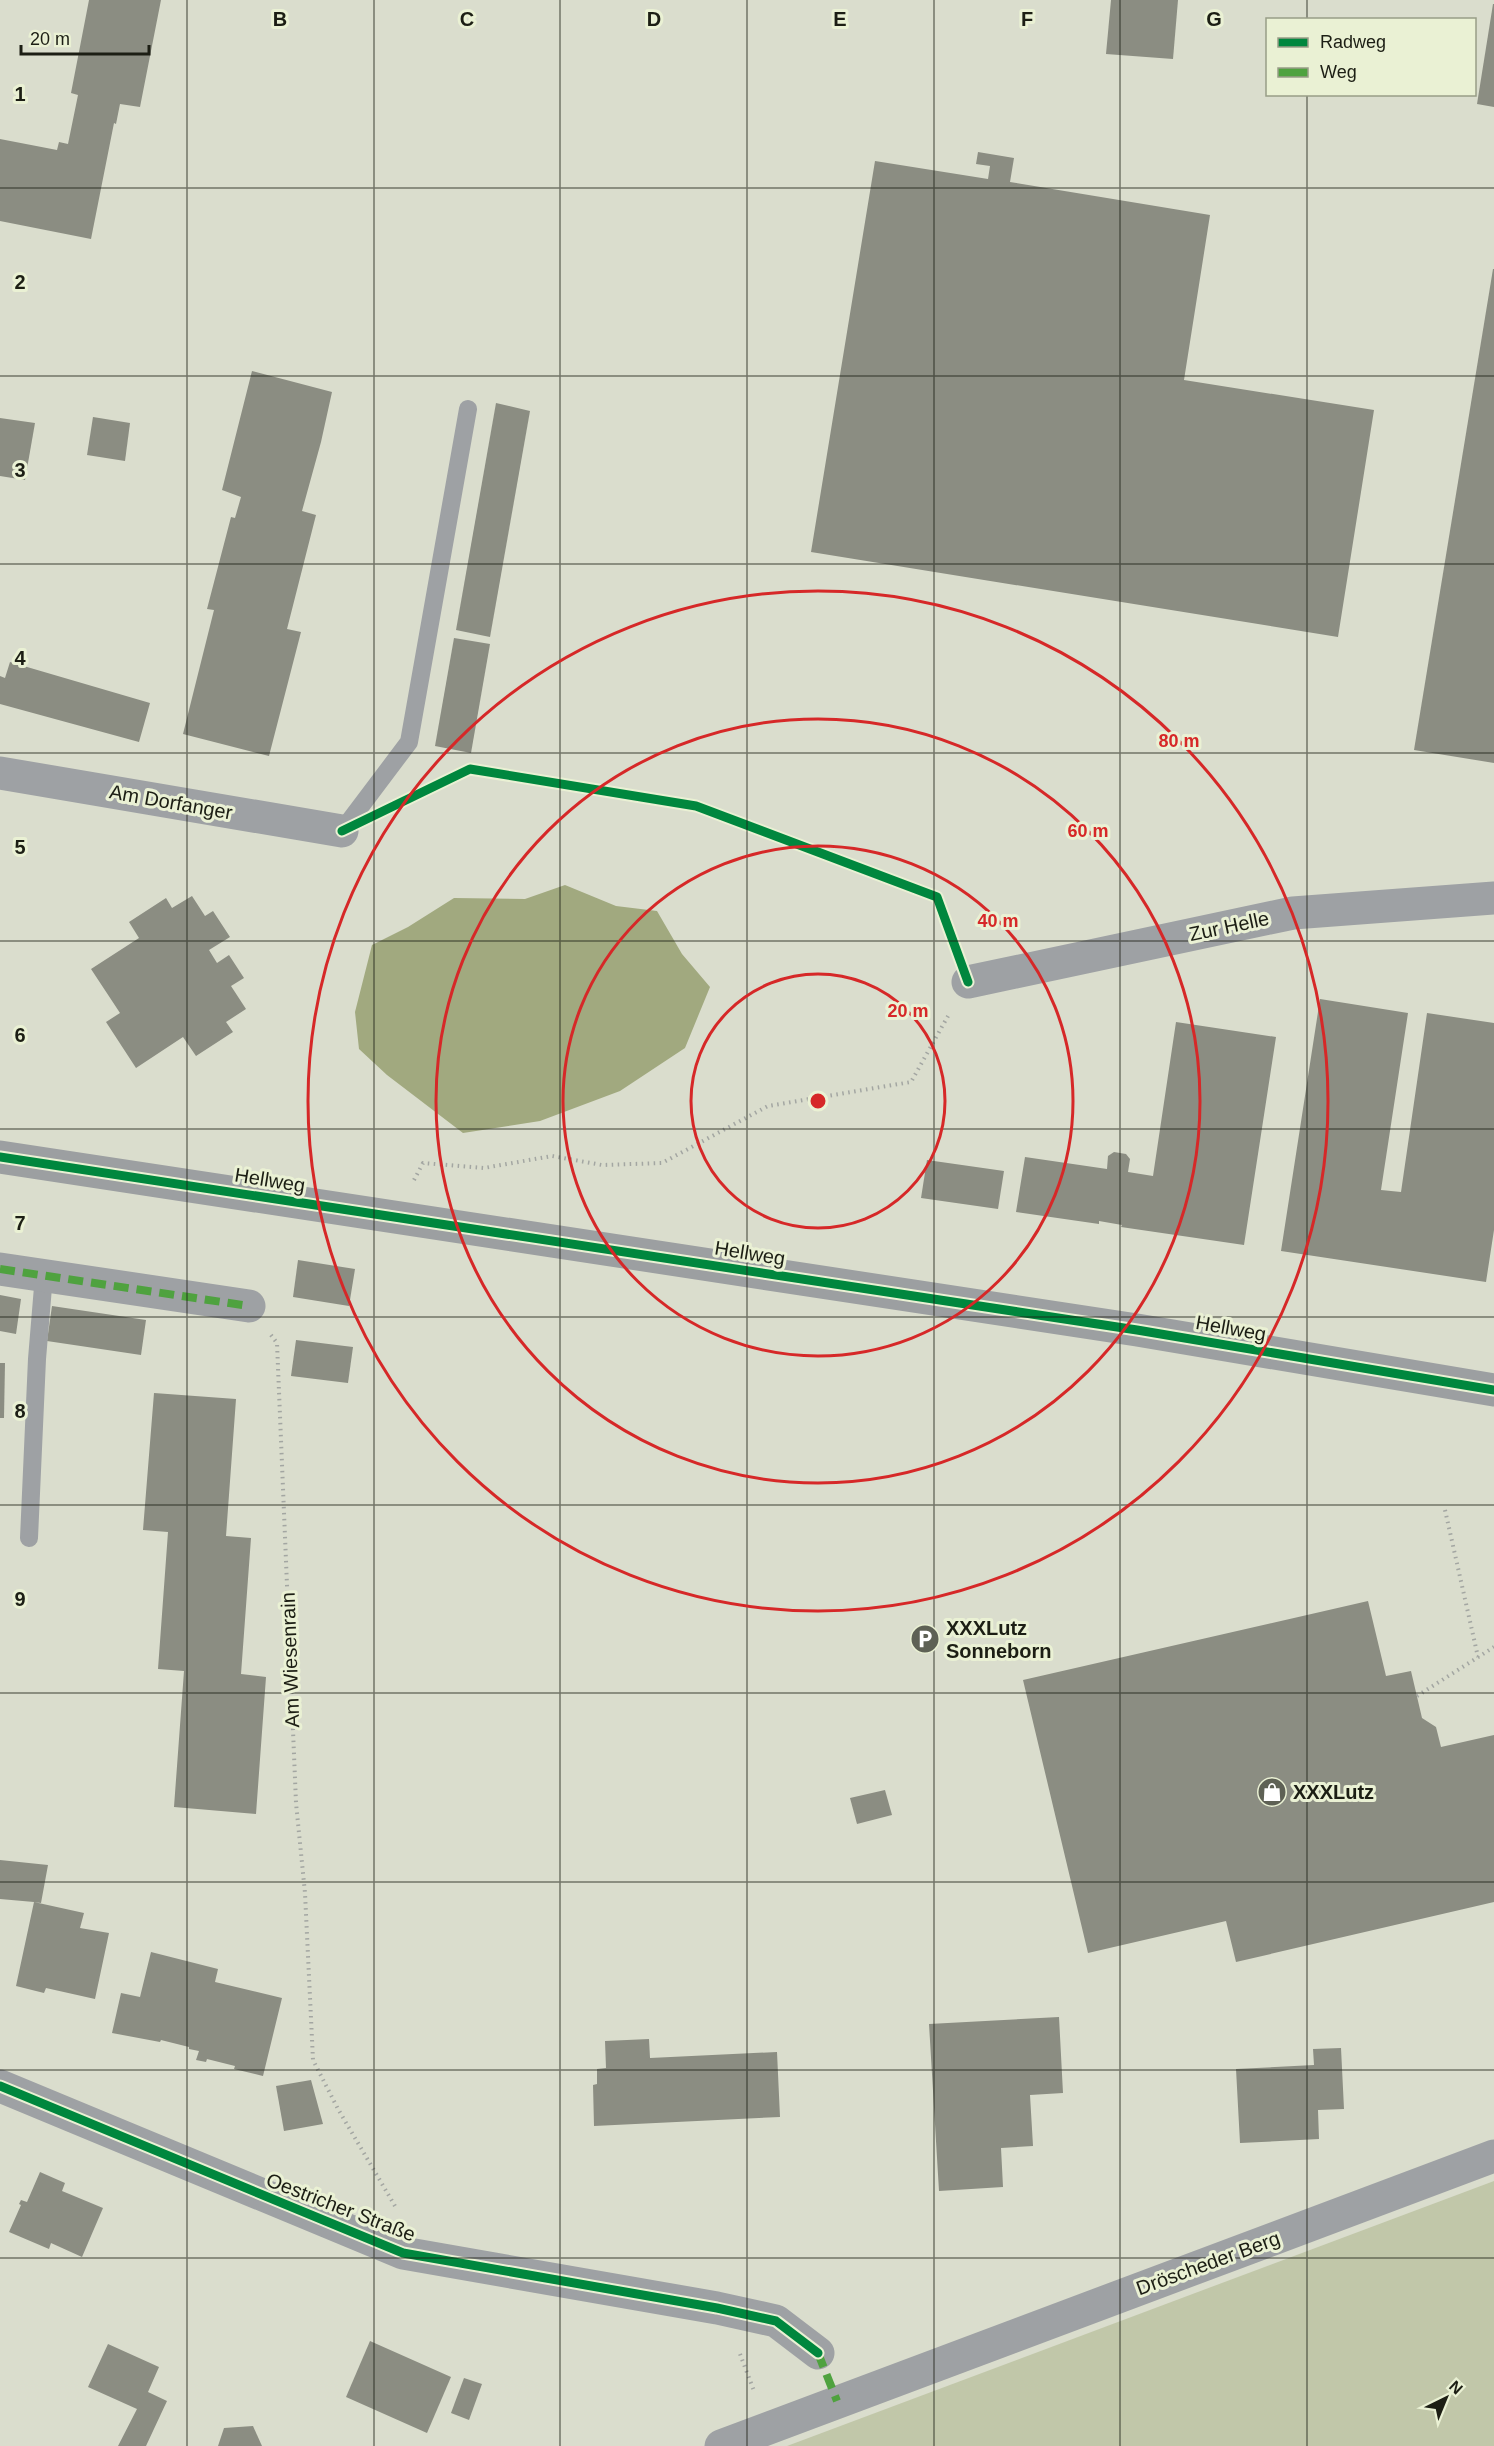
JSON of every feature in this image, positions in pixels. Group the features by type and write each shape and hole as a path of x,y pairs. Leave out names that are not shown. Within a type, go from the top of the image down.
{"street":[{"name":"Am Dorfanger","path":"0,773 342,831"},
{"name":"Zur Helle","path":"968,981 1293,913 1494,897"},
{"name":"Hellweg","path":"0,1156 1137,1330 1494,1390"},
{"path":"0,1269 249,1306"},
{"name":"Oestricher Straße","path":"0,2086 403,2253 717,2308 776,2321 818,2353"},
{"name":"Dröscheder Berg","path":"767,2427 1494,2156"},
{"path":"721,2446 767,2427"}],"lane":[{"path":"342,831 409,742 468,410"},
{"path":"29,1538 37,1359 44,1275"}],"path":[{"path":"394,1218 423,1163 484,1168 552,1156 602,1165 662,1162 768,1106 911,1082 968,981"},
{"path":"1445,1510 1478,1657"},
{"path":"1417,1696 1494,1647"},
{"path":"717,2308 732,2334 767,2427"}],"shaded area":[{"path":"565,885 616,906 657,911 682,954 710,987 685,1048 620,1091 540,1121 463,1133 387,1075 359,1049 355,1012 372,945 408,927 454,898 525,899"},
{"path":"1494,2181 1494,2446 787,2446"}],"building":[{"path":"89,0 161,0 140,107 120,104 116,124 114,123 91,239 0,221 0,139 57,150 59,142 68,144 78,95 71,93"},
{"path":"1111,0 1178,0 1173,59 1106,54"},
{"path":"1494,4 1494,107 1477,104"},
{"path":"978,152 1014,158 1010,182 1210,215 1184,380 1374,410 1338,637 811,552 875,161 988,179 990,166 976,164"},
{"path":"1494,269 1494,763 1414,750"},
{"path":"252,371 332,392 302,511 316,515 287,629 301,632 269,756 183,734 214,610 207,609 231,517 235,518 241,497 222,490"},
{"path":"496,403 530,411 490,637 456,630"},
{"path":"93,417 130,423 125,461 87,455"},
{"path":"0,418 35,423 25,480 0,476"},
{"path":"454,638 490,644 471,753 435,746"},
{"path":"10,662 150,703 139,742 0,704 0,676 5,678"},
{"path":"192,896 205,916 213,911 230,937 209,950 217,963 229,955 244,978 231,986 246,1009 226,1022 233,1032 196,1056 183,1037 136,1068 106,1022 120,1013 91,969 139,938 129,922 166,898 172,908"},
{"path":"1320,999 1408,1013 1381,1190 1401,1192 1427,1013 1494,1023 1494,1230 1486,1282 1281,1251"},
{"path":"1176,1022 1276,1037 1244,1245 1121,1227 1122,1225 1099,1221 1099,1224 1016,1212 1025,1157 1107,1169 1108,1156 1114,1152 1126,1154 1130,1159 1128,1172 1153,1176"},
{"path":"927,1160 1004,1171 998,1209 921,1198"},
{"path":"298,1260 355,1269 349,1306 293,1297"},
{"path":"0,1295 21,1299 16,1334 0,1331"},
{"path":"52,1306 146,1320 141,1355 47,1341"},
{"path":"296,1340 353,1347 348,1383 291,1376"},
{"path":"0,1363 5,1363 4,1418 0,1418"},
{"path":"154,1393 236,1399 226,1536 251,1538 241,1674 266,1677 256,1814 174,1807 184,1671 158,1669 168,1532 143,1530"},
{"name":"XXXLutz","path":"1368,1601 1386,1676 1411,1671 1422,1718 1436,1727 1441,1747 1494,1735 1494,1902 1236,1962 1226,1921 1088,1953 1023,1680"},
{"path":"885,1790 892,1815 857,1824 850,1798"},
{"path":"0,1860 48,1865 41,1903 0,1899"},
{"path":"34,1902 84,1913 80,1928 109,1933 95,1999 46,1988 44,1993 16,1986"},
{"path":"151,1952 218,1969 215,1982 282,1998 263,2076 207,2059 206,2062 196,2060 199,2051 189,2049 189,2047 161,2040 160,2042 112,2033 121,1993 140,1997"},
{"path":"1059,2017 1063,2093 1030,2095 1033,2146 1001,2148 1003,2187 939,2191 929,2024"},
{"path":"649,2039 650,2058 777,2052 780,2117 594,2126 593,2085 597,2084 597,2069 606,2068 605,2041"},
{"path":"1341,2048 1344,2109 1318,2110 1319,2139 1240,2143 1236,2069 1314,2065 1313,2049"},
{"path":"311,2080 323,2124 284,2131 276,2086"},
{"path":"40,2172 65,2183 62,2191 103,2208 82,2257 51,2243 49,2249 9,2232 21,2200 27,2202"},
{"path":"370,2341 451,2377 427,2433 346,2397"},
{"path":"108,2344 159,2367 148,2392 167,2401 146,2446 118,2446 137,2409 88,2387"},
{"path":"464,2378 482,2384 469,2420 451,2413"},
{"path":"253,2426 262,2446 218,2446 224,2428"}],"marked path":[{"path":"0,1269 249,1306"},
{"path":"818,2353 837,2401"}],"cycle path":[{"path":"342,831 470,769 696,806 937,897 968,982"},
{"path":"0,1157 1137,1330 1494,1390"},
{"path":"0,2086 403,2253 717,2308 776,2321 818,2353"}],"place":[{"name":"XXXLutz Sonneborn","path":"925,1639"},
{"name":"XXXLutz","path":"1272,1792"}]}
